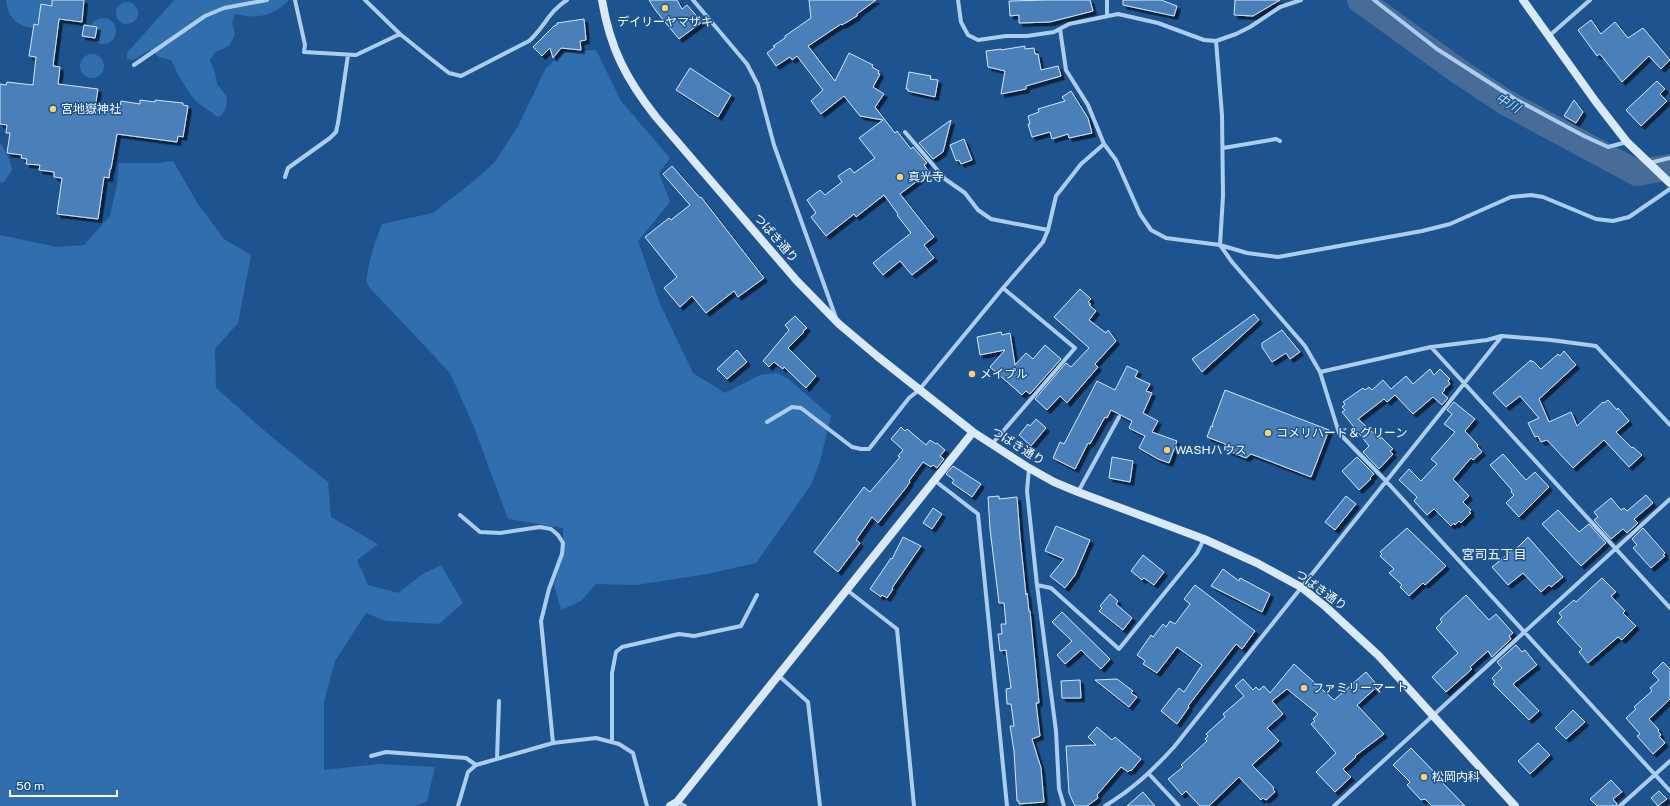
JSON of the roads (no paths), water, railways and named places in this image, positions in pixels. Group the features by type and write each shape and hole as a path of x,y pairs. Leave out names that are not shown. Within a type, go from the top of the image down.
{"main road":[{"name":"つばき通り","path":"602,0 610,37 616,53 636,92 797,280 838,324 972,432 1029,468 1054,482 1078,492 1204,539 1257,563 1301,587 1326,606 1379,656 1515,806"},
{"path":"1523,0 1627,142 1670,184"},
{"path":"678,805 778,675 972,432"}],"street":[{"path":"134,65 205,16 224,8 267,0"},
{"path":"295,0 305,45 304,52 356,55 400,34"},
{"path":"365,0 400,34 449,73 461,76 529,41 537,34 556,6 567,0"},
{"path":"693,0 748,64 758,85 774,145 838,324"},
{"path":"958,0 961,22 968,35 978,40 1054,32 1069,24 1107,15 1118,14 1158,23 1204,40 1216,41 1246,29 1280,7 1301,0"},
{"path":"1107,0 1107,15"},
{"path":"1374,0 1437,49 1515,98 1584,136 1608,147 1627,142"},
{"path":"1549,36 1590,0"},
{"path":"1060,29 1066,70 1088,105 1104,144 1116,160 1140,214 1151,230 1166,238 1220,245 1247,253 1278,257 1422,231 1450,224 1511,197 1530,195 1543,197 1596,219 1614,221 1629,217 1670,184"},
{"path":"1216,41 1223,148 1223,196 1220,245 1232,262 1305,346 1320,372 1339,433 1386,481 1670,791"},
{"path":"285,177 288,168 336,132 348,55"},
{"path":"905,132 945,179 965,193 978,210 991,219 1048,230"},
{"path":"1223,148 1276,139 1280,141"},
{"path":"767,422 792,407 801,408 852,446 861,449 869,449 909,398 919,390 1043,242 1048,230 1056,196 1081,164 1104,144"},
{"path":"1651,165 1670,158"},
{"path":"992,444 1075,348 1003,288"},
{"path":"1320,372 1431,347 1487,340 1502,336 1551,340 1596,346 1670,425"},
{"path":"1105,806 1124,794 1149,774 1174,747 1502,336"},
{"path":"1431,347 1670,608"},
{"path":"1078,492 1119,417"},
{"path":"1029,468 1027,491 1037,585 1056,731 1059,788 1064,806"},
{"path":"934,480 978,514 1007,806"},
{"path":"1334,806 1670,498"},
{"path":"460,515 480,532 500,533 540,527 551,529 563,542 559,565 549,589 541,621 553,743"},
{"path":"1037,585 1051,588 1119,649 1197,552 1204,539"},
{"path":"846,589 897,628 914,806"},
{"path":"612,742 612,673 616,652 622,647 679,634 694,636 741,626 757,595"},
{"path":"778,675 808,702 820,806"},
{"path":"497,759 499,702"},
{"path":"458,806 468,772 476,765 553,743 596,738 619,744 633,753 647,806"},
{"path":"371,756 386,752 466,758 476,765"},
{"path":"1620,806 1670,761"},
{"path":"1149,774 1179,806"}],"waterway":[{"name":"中川","path":"1360,0 1457,70 1505,102 1637,173 1670,167"}],"place":[{"name":"デイリーヤマザキ","path":"665,8"},
{"name":"宮地嶽神社","path":"53,109"},
{"name":"真光寺","path":"900,177"},
{"name":"メイプル","path":"972,374"},
{"name":"コメリハード＆グリーン","path":"1268,433"},
{"name":"WASHハウス","path":"1167,450"},
{"name":"ファミリーマート","path":"1304,688"},
{"name":"松岡内科","path":"1424,777"}],"district":[{"name":"宮司五丁目","path":"1494,554"}]}
